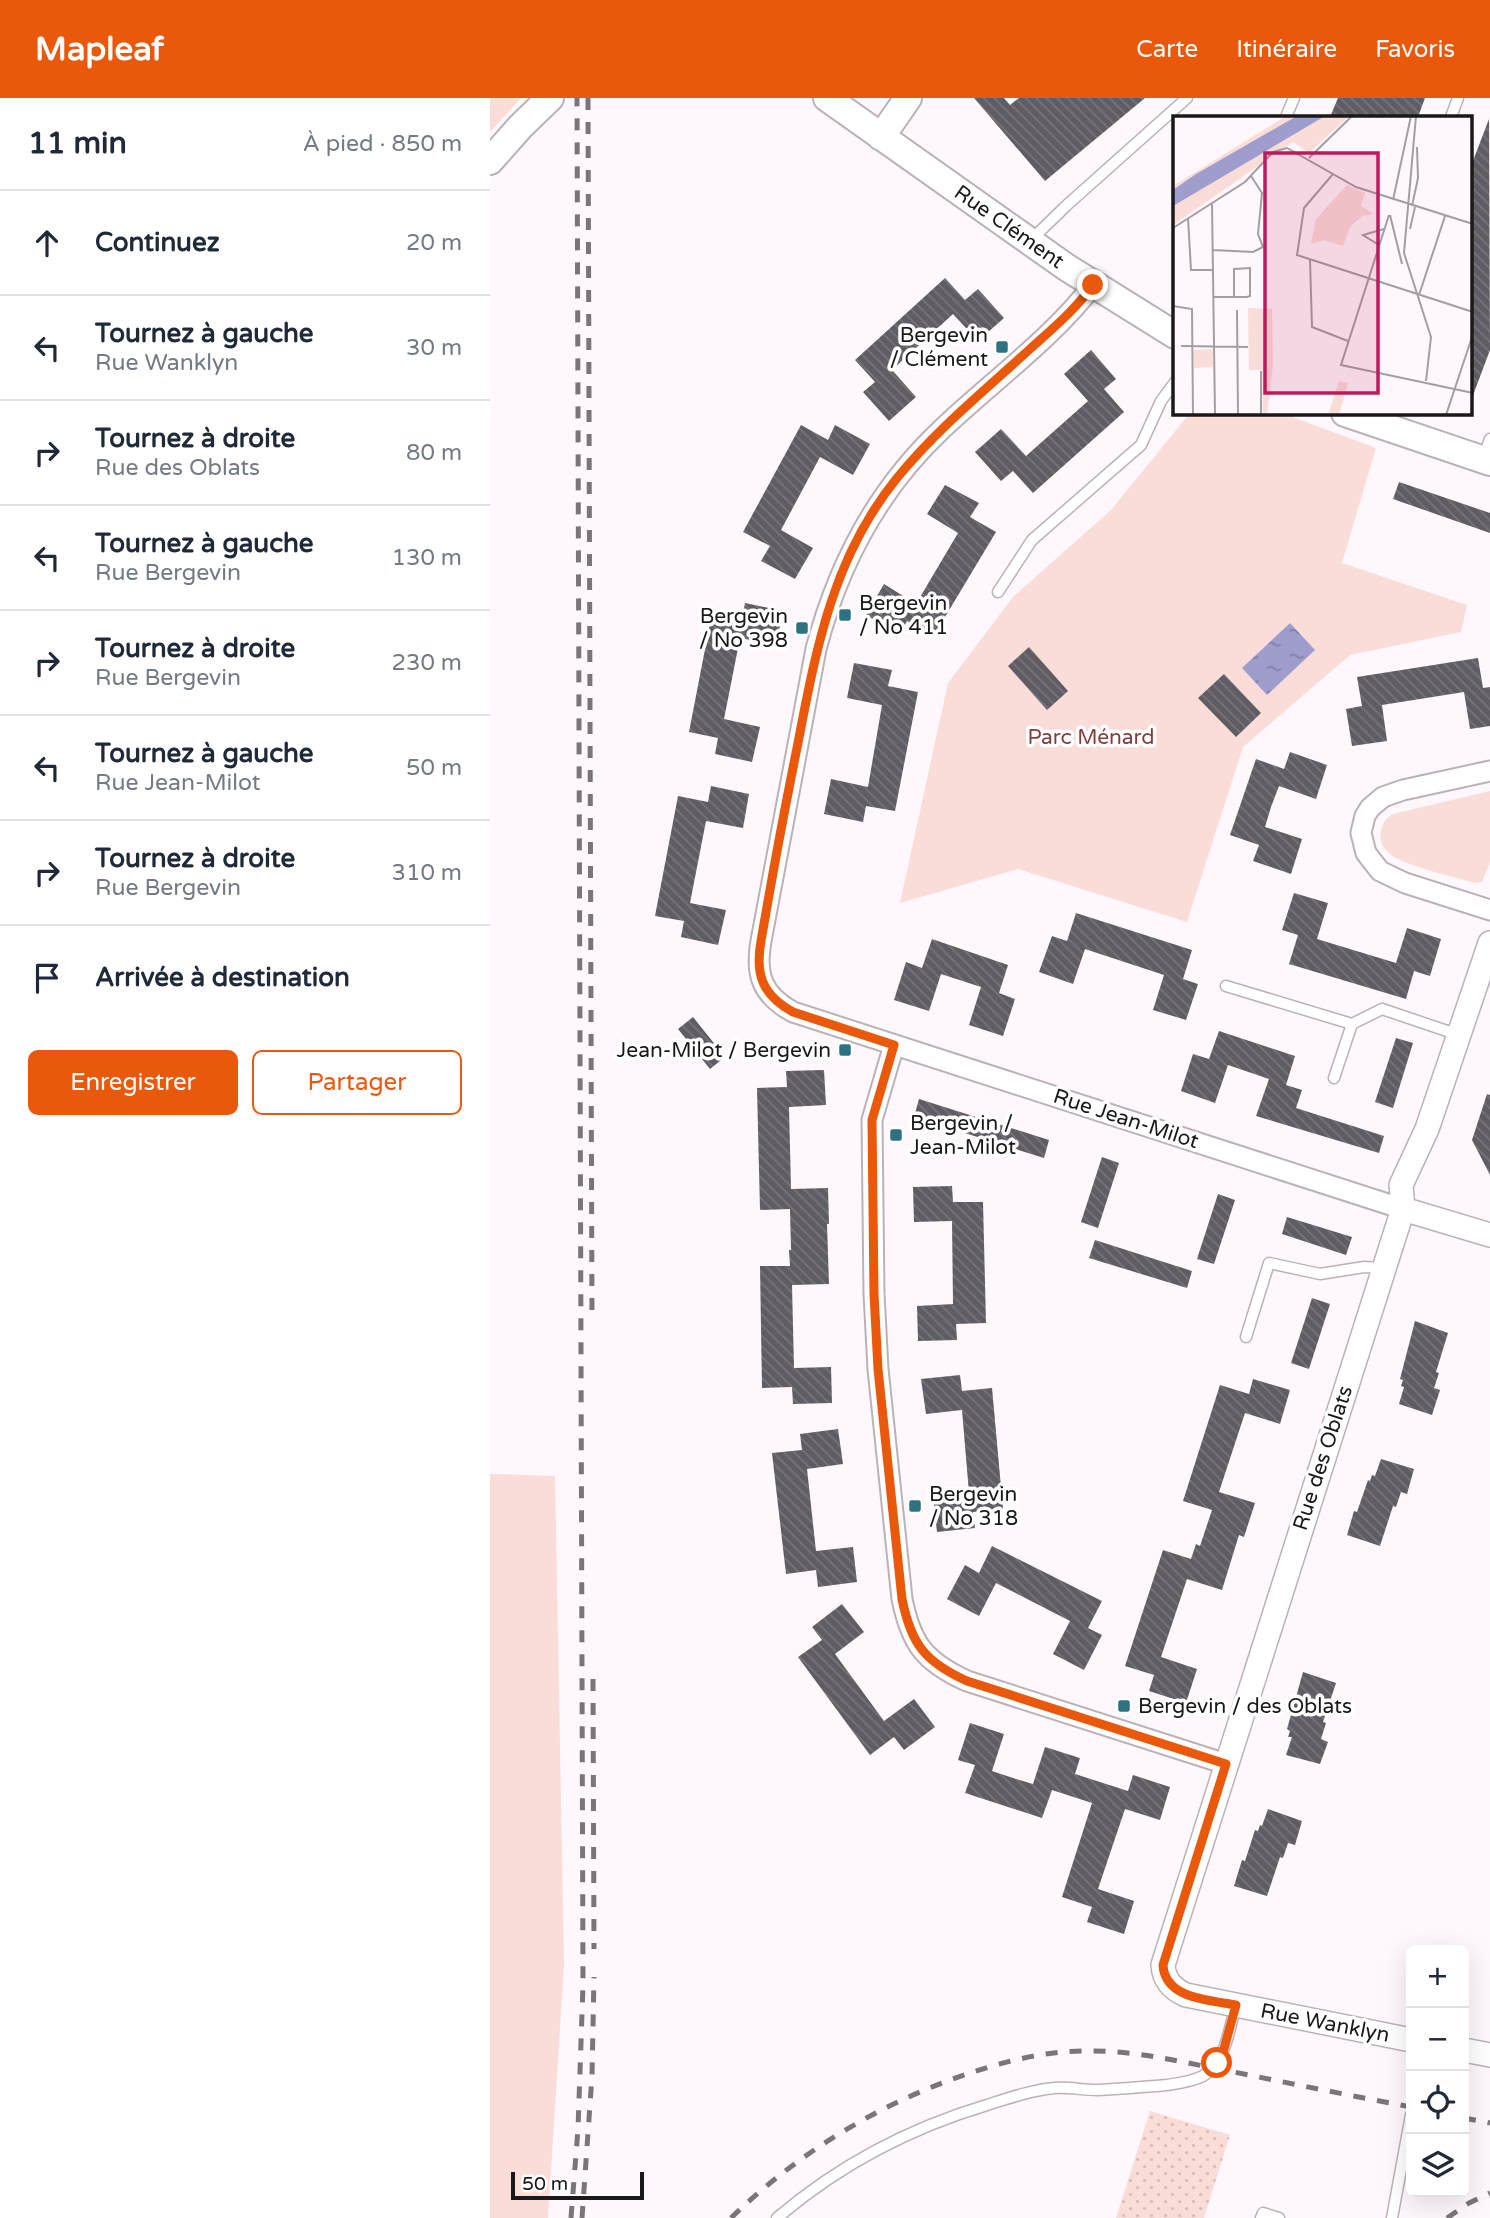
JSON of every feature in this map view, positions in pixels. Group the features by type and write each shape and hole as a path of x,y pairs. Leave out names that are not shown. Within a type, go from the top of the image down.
{"main road":[{"path":"490,162 520,127 551,98"},
{"name":"Rue Clément","path":"827,98 1093,285 1173,334"},
{"path":"881,137 908,98"},
{"path":"1352,415 1488,454"}],"street":[{"name":"Rue Jean-Milot","path":"1093,285 1074,309 917,454 873,512 838,580 816,649 761,941 759,969 768,993 793,1012 1490,1235"},
{"path":"1490,771 1383,797 1365,816 1361,833 1366,853 1380,871 1405,883 1490,910"},
{"name":"Rue des Oblats","path":"1164,1976 1163,1959 1403,1209 1401,1185 1427,1129 1490,943"},
{"path":"894,1045 872,1120 875,1319 902,1599 912,1635 928,1658 967,1681 1226,1764"},
{"name":"Rue Wanklyn","path":"1164,1976 1172,1987 1181,1993 1406,2039"},
{"path":"1469,2051 1490,2055"}],"lane":[{"path":"1030,242 1066,205 1186,98"},
{"path":"1286,116 1294,98"},
{"path":"1451,116 1458,98"},
{"path":"998,592 1032,540 1141,445 1161,401 1173,385"},
{"path":"1226,986 1352,1024 1382,1009 1459,1035"},
{"path":"1334,1079 1352,1024"},
{"path":"1246,1337 1269,1263 1320,1274 1364,1267 1384,1268"},
{"path":"777,2218 838,2172 901,2137 963,2112 1053,2088 1140,2088 1197,2079 1207,2074 1222,2056 1236,2005"},
{"path":"1392,2218 1407,2134"},
{"path":"1261,2218 1263,2213 1279,2218"}],"green space":[{"path":"490,98 521,98 490,132"},
{"name":"Parc Ménard","path":"1188,415 1287,415 1376,448 1342,563 1467,605 1461,632 1350,655 1243,747 1187,922 1018,869 900,903 948,683 1013,597 1111,510"},
{"path":"1490,791 1490,863 1482,882 1475,883 1408,863 1391,855 1382,844 1383,825 1393,814"},
{"path":"490,1474 555,1476 564,1964 548,2218 490,2218"},
{"path":"1150,2111 1230,2135 1204,2218 1116,2218"}],"water":[{"path":"1290,623 1315,650 1267,695 1242,668"}],"building":[{"path":"974,98 1004,98 1010,105 1019,98 1145,98 1045,181"},
{"path":"1338,98 1425,98 1418,116 1330,116"},
{"path":"1489,119 1490,350 1472,398 1472,163"},
{"path":"945,278 965,300 978,289 1004,318 978,341 953,314 892,370 916,397 889,421 863,392 875,382 855,360"},
{"path":"1091,350 1116,379 1104,389 1124,412 1033,493 1013,471 1001,481 975,452 1001,429 1026,456 1088,401 1064,374"},
{"path":"801,425 828,440 835,425 870,444 853,475 820,457 781,530 813,548 795,579 761,561 770,546 743,532"},
{"path":"1399,482 1490,513 1490,533 1393,499"},
{"path":"945,485 979,503 970,517 996,532 933,637 907,621 899,635 866,615 884,584 916,604 958,533 927,514"},
{"path":"745,603 783,611 776,645 740,638 724,719 760,727 752,762 715,754 718,738 689,732 712,613 742,619"},
{"path":"1029,647 1068,691 1047,710 1008,666"},
{"path":"1478,658 1483,688 1490,687 1490,726 1470,729 1464,692 1382,705 1387,741 1352,746 1346,709 1362,706 1357,677"},
{"path":"854,663 892,670 888,686 918,692 895,811 866,806 863,822 824,814 831,779 868,787 882,705 847,698"},
{"path":"1224,674 1261,713 1236,737 1198,698"},
{"path":"1290,752 1327,765 1316,799 1279,786 1271,807 1265,827 1302,839 1291,874 1253,861 1259,845 1230,835 1256,759 1284,769"},
{"path":"711,786 749,794 743,828 706,821 690,903 726,910 718,945 681,937 684,921 655,916 678,796 708,802"},
{"path":"1294,893 1328,903 1317,939 1396,963 1407,928 1441,939 1430,976 1414,971 1406,999 1289,964 1298,935 1282,930"},
{"path":"1076,913 1192,950 1183,979 1198,984 1186,1020 1153,1010 1164,975 1085,949 1073,984 1039,972 1052,936 1067,941"},
{"path":"932,939 1008,965 999,993 1015,999 1003,1036 969,1025 981,987 941,974 929,1011 894,1000 906,962 922,968"},
{"path":"693,1017 725,1057 710,1069 678,1029"},
{"path":"1219,1031 1295,1056 1286,1085 1302,1090 1296,1108 1384,1136 1379,1153 1256,1116 1269,1079 1228,1065 1215,1103 1181,1091 1193,1054 1209,1059"},
{"path":"1396,1038 1413,1043 1393,1108 1375,1102"},
{"path":"824,1070 826,1105 789,1107 791,1189 828,1188 829,1284 792,1285 794,1368 831,1367 832,1403 793,1404 792,1387 762,1388 760,1266 790,1266 791,1250 790,1209 760,1210 757,1088 787,1087 786,1071"},
{"path":"1487,1094 1490,1095 1490,1175 1472,1140"},
{"path":"919,1099 1049,1140 1044,1158 914,1117"},
{"path":"1102,1157 1119,1163 1098,1228 1081,1222"},
{"path":"952,1186 953,1202 983,1202 986,1323 956,1324 957,1340 918,1341 917,1306 953,1304 952,1221 914,1222 913,1187"},
{"path":"1218,1194 1235,1200 1214,1264 1197,1259"},
{"path":"1287,1217 1352,1237 1346,1255 1282,1234"},
{"path":"1095,1240 1192,1271 1187,1288 1089,1258"},
{"path":"1312,1298 1330,1304 1309,1369 1291,1363"},
{"path":"1415,1321 1448,1333 1436,1372 1439,1373 1434,1388 1440,1390 1432,1415 1399,1404 1404,1387 1401,1386 1403,1380 1400,1379"},
{"path":"960,1375 962,1391 992,1388 1003,1509 973,1512 975,1528 937,1532 933,1496 969,1493 962,1410 926,1414 921,1379"},
{"path":"1253,1379 1290,1390 1280,1424 1245,1413 1219,1492 1255,1503 1244,1537 1239,1535 1222,1590 1187,1579 1161,1657 1197,1669 1186,1703 1149,1691 1154,1675 1125,1666 1163,1550 1191,1559 1196,1544 1200,1546 1212,1510 1183,1501 1220,1385 1249,1394"},
{"path":"838,1429 843,1464 807,1469 816,1551 853,1547 857,1582 818,1587 816,1570 786,1574 772,1453 802,1450 800,1434"},
{"path":"1381,1459 1414,1469 1407,1494 1401,1492 1396,1507 1393,1506 1380,1546 1347,1535 1354,1511 1357,1512 1368,1480 1370,1481 1372,1475 1375,1476"},
{"path":"992,1546 1102,1601 1088,1628 1102,1635 1084,1670 1053,1654 1070,1621 996,1583 979,1616 947,1599 965,1565 979,1573"},
{"path":"842,1604 864,1632 835,1654 884,1721 914,1699 935,1727 904,1750 894,1737 870,1755 798,1657 822,1640 812,1627"},
{"path":"1303,1672 1336,1683 1323,1722 1326,1723 1321,1739 1328,1742 1320,1764 1286,1755 1292,1737 1288,1737 1290,1731 1287,1729"},
{"path":"970,1723 1004,1734 992,1771 1013,1778 1033,1784 1045,1747 1080,1758 1075,1774 1128,1791 1133,1775 1170,1787 1160,1820 1125,1809 1098,1889 1134,1901 1124,1934 1087,1922 1092,1907 1062,1897 1092,1803 1052,1790 1042,1818 965,1793 975,1765 958,1760"},
{"path":"1268,1809 1302,1821 1295,1845 1288,1843 1283,1858 1280,1857 1267,1896 1234,1886 1255,1830 1258,1831 1260,1825 1262,1826"}],"railway":[{"path":"571,2218 578,2129 583,1985 577,98"},
{"path":"588,98 592,1322"},
{"path":"593,1679 594,1949"},
{"path":"582,2218 592,2076 594,1977"},
{"path":"731,2218 788,2169 819,2147 884,2109 953,2079 1002,2063 1041,2055 1080,2051 1141,2055 1406,2106"},
{"path":"1469,2119 1490,2123"},
{"path":"1447,2218 1490,2193"}],"place":[{"name":"Bergevin / Clément","path":"1002,347"},
{"name":"Bergevin / No 411","path":"845,615"},
{"name":"Bergevin / No 398","path":"802,628"},
{"name":"Jean-Milot / Bergevin","path":"845,1050"},
{"name":"Bergevin / Jean-Milot","path":"896,1135"},
{"name":"Bergevin / No 318","path":"915,1506"},
{"name":"Bergevin / des Oblats","path":"1124,1706"}],"route":[{"path":"1093,285 1074,309 917,454 895,480 854,545 825,615 816,649 758,955 762,982 768,993 783,1007 894,1045 872,1120 875,1332 902,1599 912,1635 928,1658 967,1681 1226,1764 1163,1959 1166,1980 1181,1993 1236,2005 1222,2056 1217,2063"}]}
